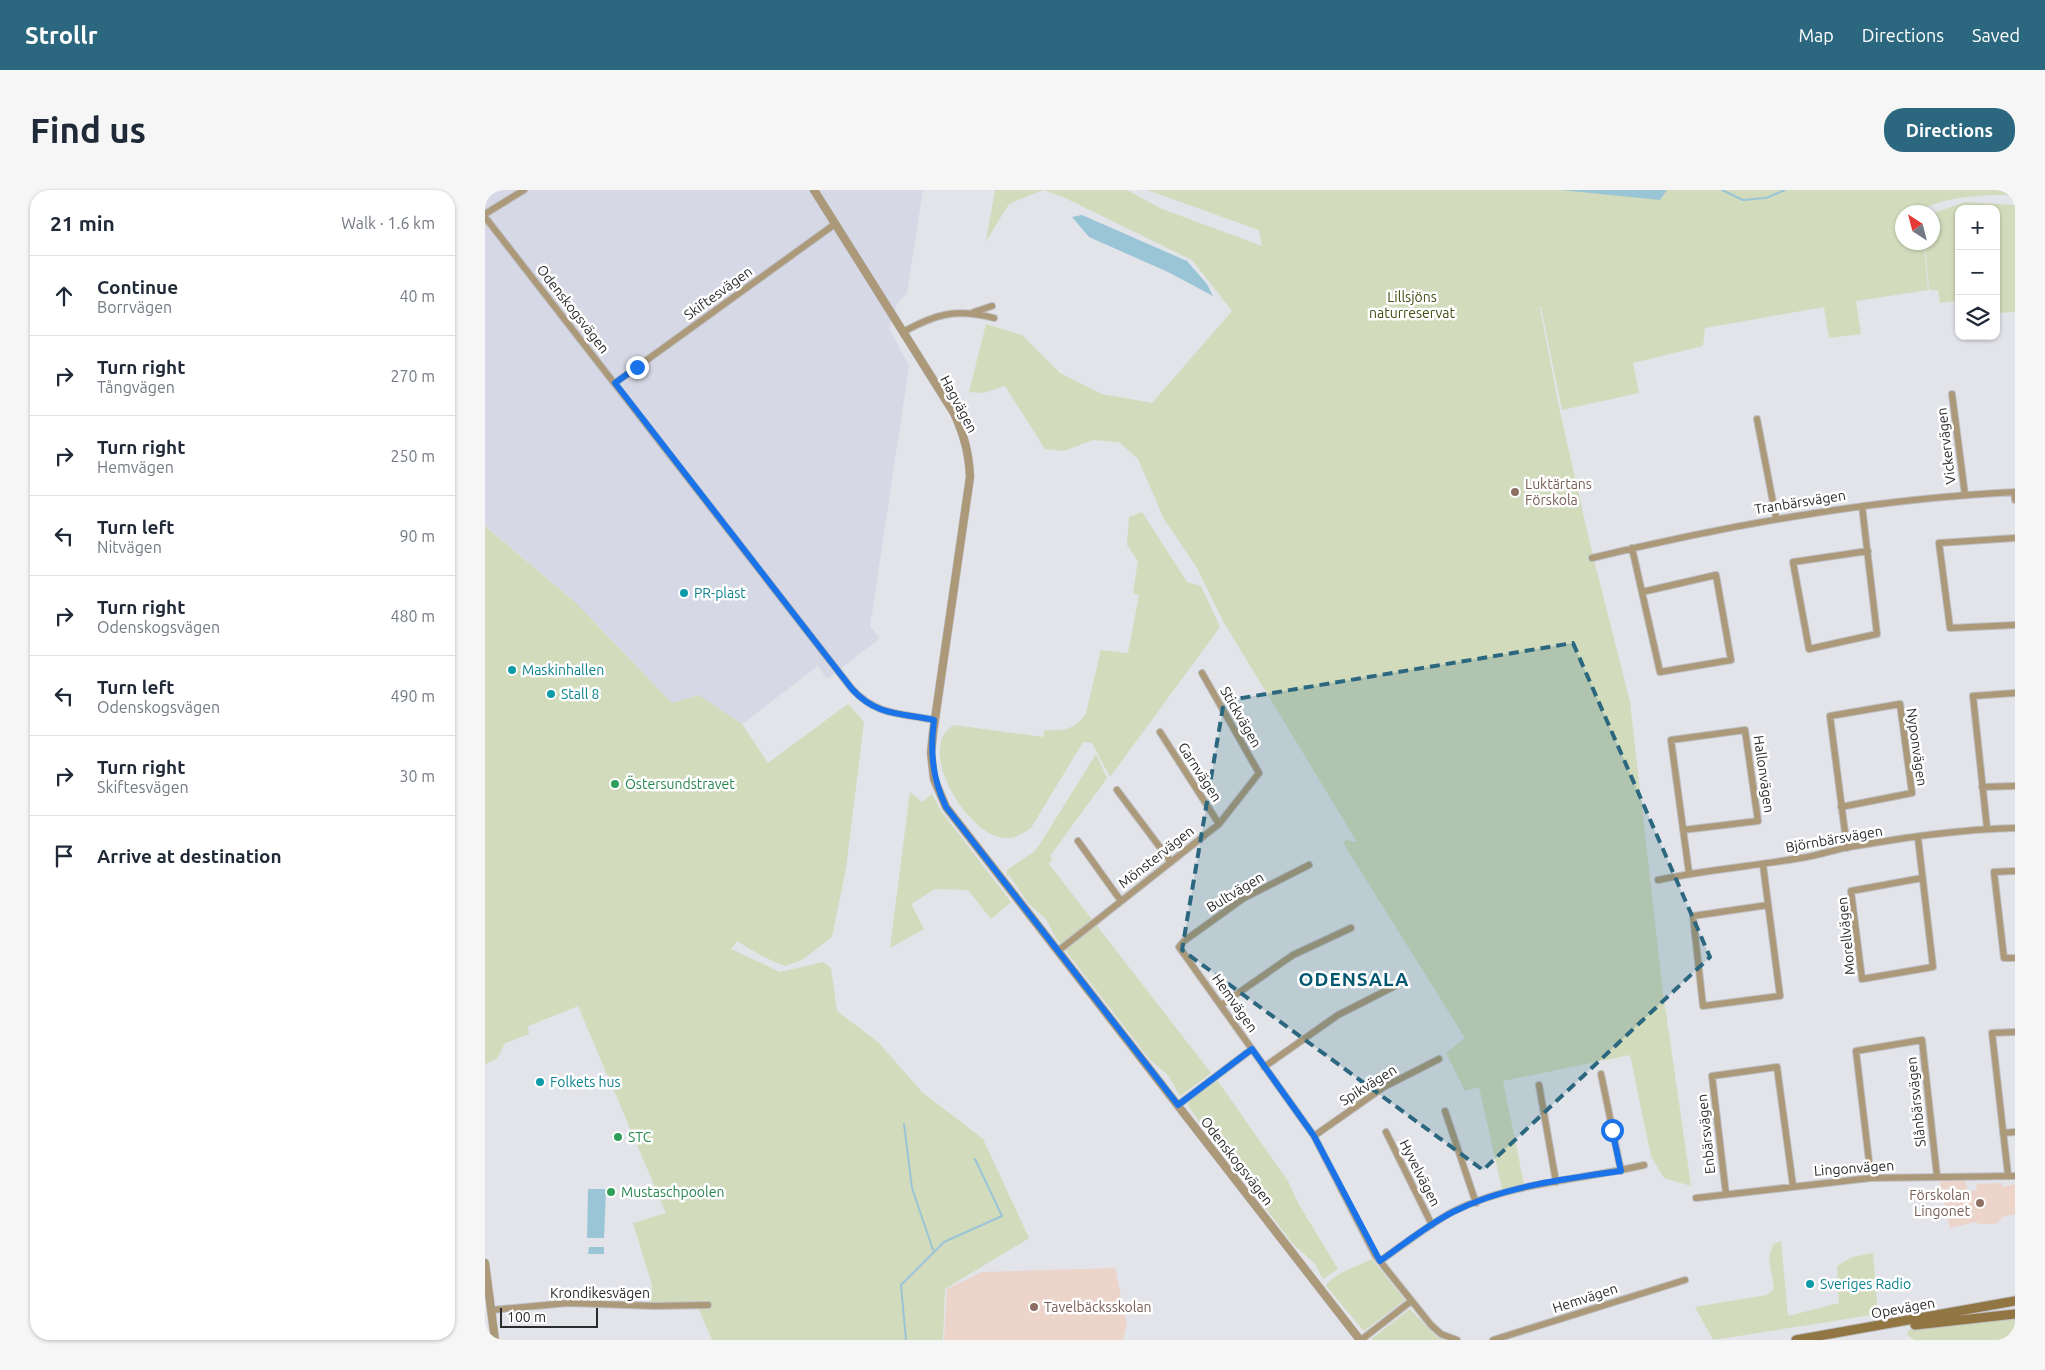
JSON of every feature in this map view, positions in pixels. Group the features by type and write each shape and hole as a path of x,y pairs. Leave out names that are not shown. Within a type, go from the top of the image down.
{"main road":[{"name":"Opevägen","path":"1797,1340 2015,1301"},
{"name":"Opevägen","path":"1797,1340 2015,1314"}],"street":[{"path":"485,215 524,190"},
{"name":"Hagvägen","path":"814,190 953,413 964,436 969,453 969,477 934,720"},
{"name":"Odenskogsvägen","path":"485,215 559,314 615,383 859,698 869,706 884,712 934,720 932,763 934,779 946,807 1360,1340"},
{"name":"Skiftesvägen","path":"615,383 835,224"},
{"path":"973,312 993,306"},
{"path":"903,332 930,317 957,312 973,312 994,318"},
{"name":"Vickervägen","path":"1953,394 1965,494"},
{"path":"1757,419 1776,518"},
{"path":"2015,492 2015,500"},
{"name":"Tranbärsvägen","path":"1593,558 1684,535 1776,518 1965,494 2015,492"},
{"path":"1862,506 1868,551 1877,634 1809,649 1793,562 1868,551"},
{"path":"2015,538 1939,543 1950,628 2015,625"},
{"path":"1632,548 1660,672 1731,660 1716,575 1642,592"},
{"name":"Stickvägen","path":"1202,673 1259,773"},
{"path":"1987,828 1973,696 2015,693"},
{"name":"Nyponvägen","path":"1841,807 1912,794 1900,704 1830,716 1841,807 1847,848"},
{"name":"Hallonvägen","path":"1683,830 1758,821 1745,730 1671,740 1683,830 1689,873"},
{"name":"Garnvägen","path":"1160,732 1219,824"},
{"name":"Mönstervägen","path":"1058,951 1219,824 1259,773"},
{"path":"1982,787 2015,786"},
{"path":"1117,790 1171,862"},
{"name":"Björnbärsvägen","path":"1658,880 1689,873 1763,865 1847,848 1987,828 2015,828"},
{"name":"Morellvägen","path":"1918,838 1933,967 1861,979 1851,891 1922,878"},
{"path":"1078,841 1121,901"},
{"name":"Bultvägen","path":"1179,947 1187,938 1244,898 1309,865"},
{"path":"1763,865 1780,996 1703,1006 1693,916 1768,906"},
{"path":"2015,871 1994,872 2004,958 2015,958"},
{"path":"1221,1005 1293,955 1351,928"},
{"name":"Hemvägen","path":"1179,947 1314,1136 1380,1261 1411,1302 1436,1329 1457,1340"},
{"path":"1264,1067 1337,1014 1395,986"},
{"path":"2011,1175 2003,1133 1992,1033 2015,1032"},
{"name":"Slånbärsvägen","path":"1871,1178 1856,1051 1922,1040 1937,1176"},
{"path":"1178,1105 1252,1049"},
{"name":"Spikvägen","path":"1314,1136 1383,1087 1439,1059"},
{"name":"Enbärsvägen","path":"1726,1194 1712,1076 1776,1067 1793,1186"},
{"path":"1601,1074 1621,1171"},
{"path":"1539,1085 1556,1182"},
{"path":"1445,1111 1477,1203"},
{"name":"Hyvelvägen","path":"1386,1132 1432,1225"},
{"path":"2003,1133 2015,1132"},
{"path":"1380,1261 1432,1225 1454,1212 1477,1203 1514,1190 1645,1165"},
{"name":"Lingonvägen","path":"1696,1198 1871,1178 2011,1175"},
{"path":"485,1263 493,1310 495,1340"},
{"name":"Hemvägen","path":"1493,1340 1685,1280"},
{"path":"1360,1340 1411,1302"},
{"name":"Krondikesvägen","path":"493,1310 568,1303 655,1306 708,1305"}],"highlighted area":[{"path":"1573,643 1710,957 1483,1170 1182,950 1224,701"}],"shaded area":[{"path":"485,190 923,190 907,293 897,304 889,328 909,366 870,627 880,638 827,679 818,666 742,724 699,695 672,703 575,602 485,525"},
{"name":"Förskolan Lingonet","path":"1939,1179 1965,1180 1968,1192 1977,1190 1976,1184 2002,1183 2002,1187 2015,1184 2015,1214 2005,1216 1995,1224 1975,1222 1950,1228"},
{"name":"Tavelbäcksskolan","path":"1115,1268 1127,1324 1123,1340 944,1340 947,1289 982,1272"}],"green space":[{"path":"995,190 1043,190 1009,204 986,241"},
{"name":"Lillsjöns naturreservat","path":"1043,190 1127,190 1162,209 1262,246 1259,230 1147,190 2015,190 2015,195 1979,196 1943,201 1932,205 1895,205 1895,250 1925,250 1928,290 1856,301 1861,334 1829,338 1824,307 1705,328 1703,346 1633,363 1639,393 1562,410 1541,307 1529,311 1540,308 1560,412 1591,548 1630,702 1663,992 1691,1186 1664,1178 1651,1156 1630,1055 1503,1081 1524,1184 1502,1189 1479,1087 1465,1091 1446,1053 1465,1038 1343,843 1346,840 1357,842 1223,621 1197,568 1164,519 1138,459 1119,442 1093,440 1064,451 1045,449 1005,386 983,393 969,392 986,324 1022,335 1060,373 1102,394 1152,403 1232,311 1192,260 1061,196"},
{"path":"1966,202 2015,205 2015,312 2000,313 2000,205 1957,205"},
{"path":"1955,206 1955,301 1940,303 1938,290 1929,290 1926,250 1940,250 1940,211"},
{"path":"1142,512 1187,582 1201,586 1220,627 1110,777 1092,743 1083,742 1031,828 1011,838 992,835 977,824 963,809 951,791 943,771 940,753 943,737 954,725 1043,737 1045,730 1068,728 1082,719 1086,713 1101,650 1128,653 1139,595 1133,593 1138,561 1127,545 1129,517"},
{"path":"485,526 575,602 672,703 699,695 742,724 768,763 848,704 864,722 846,868 832,937 802,960 785,966 737,941 731,949 780,972 823,962 831,968 837,1011 879,1043 922,1092 983,1139 1029,1238 945,1289 943,1340 712,1340 697,1305 650,1306 652,1285 633,1223 666,1213 578,1006 528,1026 529,1034 505,1043 497,1059 485,1064"},
{"path":"1096,754 1107,778 1050,856 1052,859 1049,864 1211,1073 1180,1096 1168,1075 1150,1060 1056,938 1046,919 1028,903 1009,875 1007,876 1007,870 1035,851"},
{"path":"910,792 922,802 932,794 941,811 1011,902 991,919 968,890 935,889 911,904 924,929 890,948"},
{"path":"1217,1080 1288,1181 1298,1203 1338,1269 1323,1279 1315,1264 1292,1243 1188,1106 1189,1101"},
{"path":"1781,1241 1788,1316 1839,1303 1837,1266 1852,1257 1873,1253 1878,1314 1713,1340 1695,1307 1767,1295 1774,1289 1769,1258 1773,1244"},
{"path":"1372,1259 1405,1300 1364,1331 1326,1286 1339,1274"},
{"path":"1410,1309 1436,1336 1445,1340 1370,1340"},
{"path":"2015,1317 2015,1340 1915,1340 1907,1335 1909,1330"}],"water":[{"path":"1561,190 1667,190 1660,200"},
{"path":"1082,215 1187,261 1207,284 1213,296 1168,272 1089,237 1072,217"},
{"path":"588,1189 606,1189 604,1238 587,1238"},
{"path":"589,1247 604,1247 604,1254 588,1254"}],"waterway":[{"path":"1722,190 1743,200 1766,198 1785,190"},
{"path":"904,1124 912,1188 933,1250"},
{"path":"906,1340 901,1285 944,1242 1002,1216 975,1159"}],"place":[{"name":"Luktärtans Förskola","path":"1515,492"},
{"name":"PR-plast","path":"684,593"},
{"name":"Maskinhallen","path":"512,670"},
{"name":"Stall 8","path":"551,694"},
{"name":"Östersundstravet","path":"615,784"},
{"name":"Folkets hus","path":"540,1082"},
{"name":"STC","path":"618,1137"},
{"name":"Mustaschpoolen","path":"611,1192"},
{"name":"Förskolan Lingonet","path":"1980,1203"},
{"name":"Sveriges Radio","path":"1810,1284"},
{"name":"Tavelbäcksskolan","path":"1034,1307"}],"district":[{"name":"ODENSALA","path":"1354,979"}],"route":[{"path":"637,367 615,383 859,698 869,706 884,712 934,720 931,752 934,779 946,807 1178,1105 1252,1049 1314,1136 1375,1255 1380,1261 1440,1220 1477,1203 1514,1190 1621,1171 1612,1130"}]}
